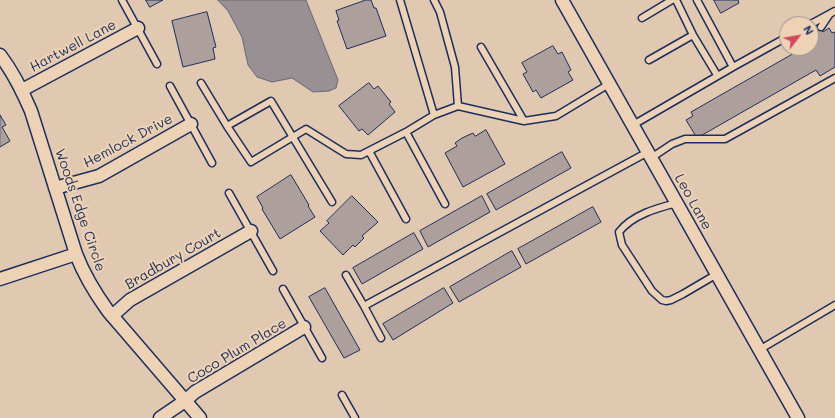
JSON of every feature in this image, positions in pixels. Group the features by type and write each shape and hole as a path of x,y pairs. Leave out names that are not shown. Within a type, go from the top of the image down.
{"street":[{"name":"Leo Lane","path":"562,0 798,418"},
{"name":"Hartwell Lane","path":"22,90 138,28"},
{"name":"Woods Edge Circle","path":"0,54 12,70 22,90 84,274 95,294 112,316 200,418"},
{"name":"Hemlock Drive","path":"55,188 99,176 192,124"},
{"name":"Bradbury Court","path":"112,316 130,300 251,231"},
{"path":"0,279 76,254"},
{"name":"Coco Plum Place","path":"160,418 185,401 195,392 304,327"}],"lane":[{"path":"122,0 157,64"},
{"path":"400,0 434,114"},
{"path":"434,0 440,12 455,67 458,106"},
{"path":"642,18 672,0"},
{"path":"676,0 693,35 717,75"},
{"path":"697,0 733,67"},
{"path":"819,20 833,12"},
{"path":"821,27 833,12"},
{"path":"649,60 693,35"},
{"path":"633,125 717,75 779,41"},
{"path":"481,47 524,121"},
{"path":"364,306 649,155 685,139 725,139 835,78"},
{"path":"201,83 251,162 306,129 346,154 361,155 406,132 434,114 458,106 524,121 556,116 609,84"},
{"path":"170,86 212,163"},
{"path":"227,126 271,101 332,202"},
{"path":"406,132 445,204"},
{"path":"369,151 406,219"},
{"path":"229,193 273,271"},
{"path":"676,203 658,208 635,219 622,228 619,232 622,246 652,291 662,300 670,300 683,294 717,274"},
{"path":"346,275 381,338"},
{"path":"283,289 322,358"},
{"path":"759,350 835,305"},
{"path":"342,394 355,418"}],"shaded area":[{"path":"218,0 306,0 338,80 336,88 329,91 313,92 292,78 272,82 257,77 248,65 242,37 228,11"}],"building":[{"path":"146,0 163,0 150,7"},
{"path":"366,0 371,0 374,8 376,8 386,36 347,49 337,21 339,20 336,11"},
{"path":"714,0 738,0 739,3 721,13"},
{"path":"207,12 216,47 213,48 215,59 183,67 172,21"},
{"path":"819,25 823,32 829,28 832,33 835,32 835,67 820,76 816,70 697,138 686,120 693,116 691,112 789,56 819,56"},
{"path":"553,46 558,54 562,52 571,70 568,72 573,80 541,98 536,90 533,92 523,74 527,72 522,63"},
{"path":"369,83 374,89 378,86 391,102 389,104 395,112 368,135 362,129 359,131 339,106"},
{"path":"0,115 6,125 2,127 10,141 0,147"},
{"path":"486,130 505,164 463,187 445,153 457,146 455,143 462,138 473,133 475,136"},
{"path":"562,152 571,168 496,210 487,194"},
{"path":"291,175 315,217 280,239 262,209 263,208 257,197"},
{"path":"352,196 378,222 362,236 364,238 355,247 353,245 343,255 320,231 329,223 327,221"},
{"path":"482,196 490,212 428,247 420,231"},
{"path":"593,207 601,222 526,264 518,249"},
{"path":"414,233 423,249 362,284 353,268"},
{"path":"512,251 521,267 459,302 450,287"},
{"path":"325,288 360,350 344,358 309,297"},
{"path":"444,288 453,303 393,340 383,324"}]}
